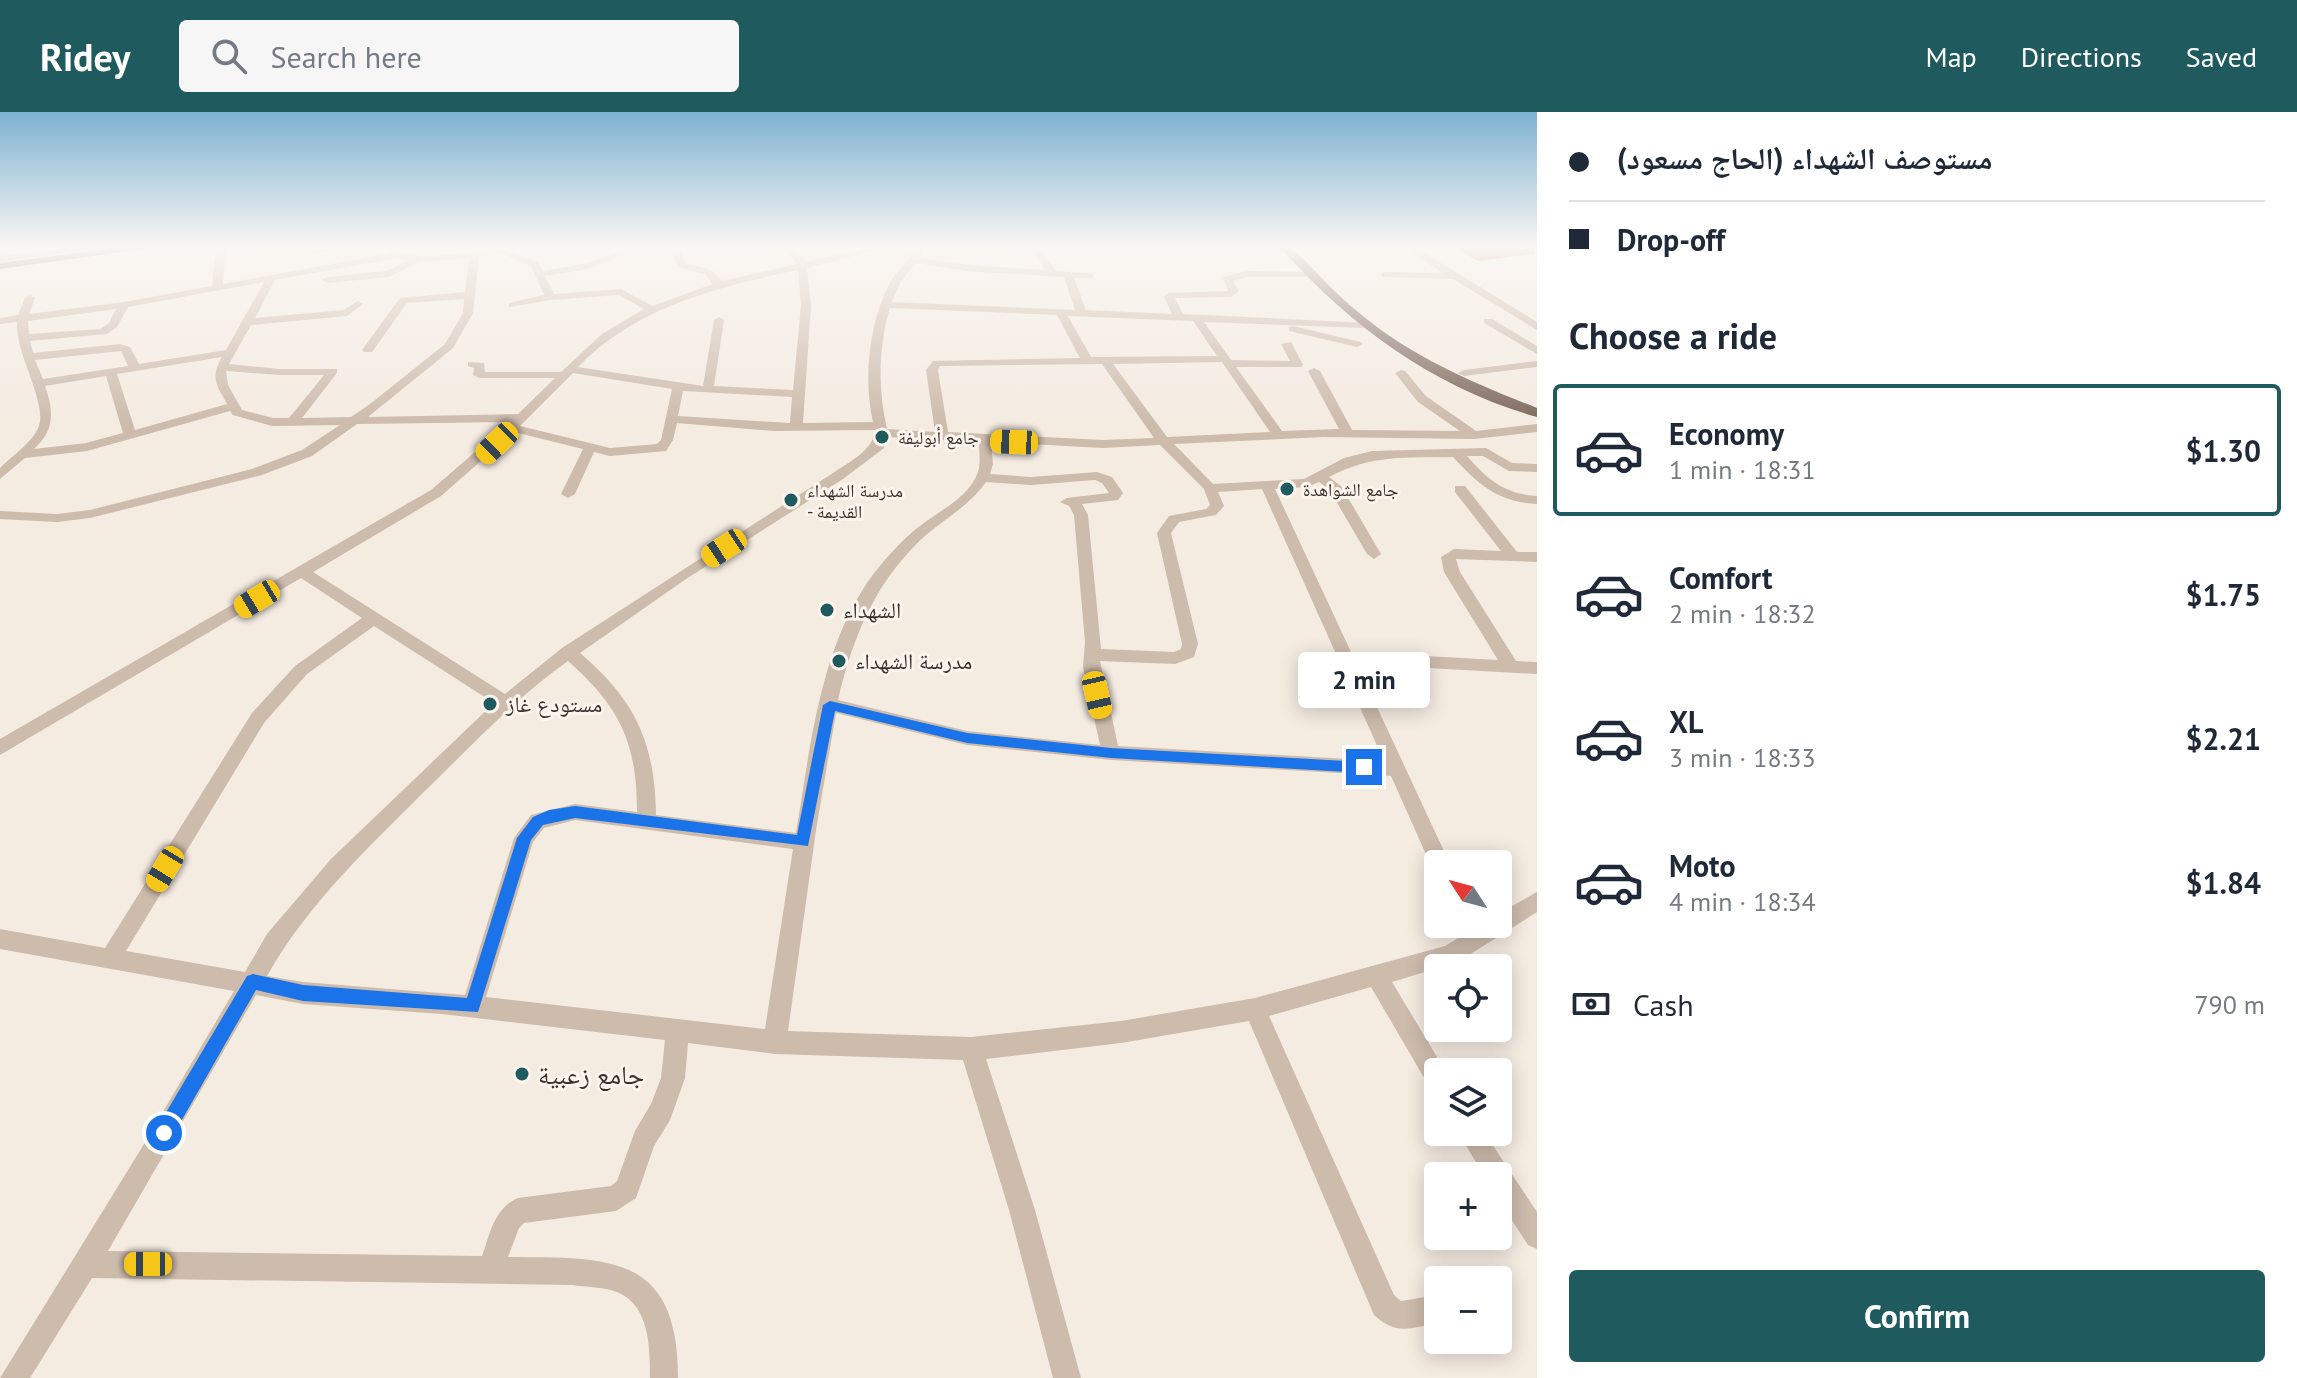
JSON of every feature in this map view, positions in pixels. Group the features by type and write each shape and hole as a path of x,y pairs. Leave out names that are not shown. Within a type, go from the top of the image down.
{"main road":[{"path":"1346,306 1365,325 1435,368 1537,413"},
{"path":"1360,306 1416,347 1464,373 1537,404"}],"street":[{"path":"0,475 23,454 46,425 23,338 20,313 25,306"},
{"path":"0,321 116,306"},
{"path":"23,338 103,332 113,325 123,306"},
{"path":"255,306 222,367 222,385 231,407 259,421 517,423 610,452 661,448 667,440 678,387"},
{"path":"246,322 347,313 355,306"},
{"path":"368,350 400,306"},
{"path":"0,515 73,517 257,472 307,453 354,422 449,346 470,306"},
{"path":"646,306 651,309"},
{"path":"0,748 436,493 482,458 604,338 659,306"},
{"path":"796,427 806,322 804,306"},
{"path":"14,1378 275,941 318,887 505,702 568,652 838,476 879,445 876,351 885,306"},
{"path":"906,306 1365,325"},
{"path":"1079,306 1082,314"},
{"path":"1175,306 1178,315"},
{"path":"1504,306 1537,327"},
{"path":"1062,314 1086,359"},
{"path":"1195,316 1278,435"},
{"path":"1253,318 1357,344"},
{"path":"708,390 719,320"},
{"path":"1488,321 1537,351"},
{"path":"942,438 932,370 937,363 1104,359 1297,365 1287,344"},
{"path":"29,357 120,347 126,349 135,368"},
{"path":"36,384 228,353"},
{"path":"1091,655 1175,658 1188,653 1190,644 1164,533 1167,525 1182,516 1216,510 1210,488 1164,442 1104,359"},
{"path":"472,364 480,365 479,375 567,372 708,390 799,394"},
{"path":"1464,373 1537,364"},
{"path":"222,367 279,372 333,371 293,421"},
{"path":"1314,371 1354,434 1372,455"},
{"path":"110,372 130,434"},
{"path":"1401,373 1422,399 1474,435"},
{"path":"23,454 75,449 231,407"},
{"path":"672,419 880,429 985,441 1164,442 1278,435 1474,435 1537,428"},
{"path":"775,1042 803,842 830,705 864,601 921,532 965,498 982,478 986,469 985,441"},
{"path":"568,494 590,447"},
{"path":"1456,452 1499,495 1515,500 1537,500"},
{"path":"1210,488 1268,488 1321,478 1349,461 1372,455 1486,452 1509,467 1537,468"},
{"path":"982,478 1050,480 1097,476 1107,480 1116,493 1113,497 1071,502"},
{"path":"1321,478 1334,486 1374,554"},
{"path":"1050,480 1081,515 1091,667 1111,753"},
{"path":"1268,488 1433,850"},
{"path":"1460,489 1513,556"},
{"path":"1071,502 1073,531"},
{"path":"1511,667 1447,561 1454,554 1537,557"},
{"path":"302,572 505,702"},
{"path":"111,957 258,718 301,670 372,619"},
{"path":"568,652 613,691 639,741 648,772 647,820"},
{"path":"1346,658 1537,668"},
{"path":"830,705 939,733 1111,753 1395,769"},
{"path":"472,1007 530,829 549,816 575,812 803,842"},
{"path":"1512,914 1536,902"},
{"path":"0,939 303,993 472,1007 775,1042 971,1049 1121,1032 1255,1009 1450,955 1473,938"},
{"path":"1376,976 1425,1058"},
{"path":"1255,1009 1384,1305 1396,1316 1424,1311"},
{"path":"489,1272 509,1219 518,1211 616,1198 627,1189 644,1140 661,1111 673,1078 677,1033"},
{"path":"971,1049 1022,1210 1067,1378"},
{"path":"1479,1146 1537,1236"},
{"path":"84,1264 572,1271 622,1280 640,1290 655,1312 665,1346 664,1378"}],"place":[{"name":"جامع أبوليفة","path":"882,437"},
{"name":"جامع الشواهدة","path":"1287,489"},
{"name":"مدرسة الشهداء - القديمة","path":"791,500"},
{"name":"الشهداء","path":"827,610"},
{"name":"مدرسة الشهداء","path":"839,661"},
{"name":"مستودع غاز","path":"490,704"},
{"name":"جامع زعبية","path":"522,1074"}],"route":[{"path":"164,1133 253,982 303,993 472,1007 524,838 538,821 575,812 613,815 803,842 830,705 967,738 1111,753 1364,767"}]}
